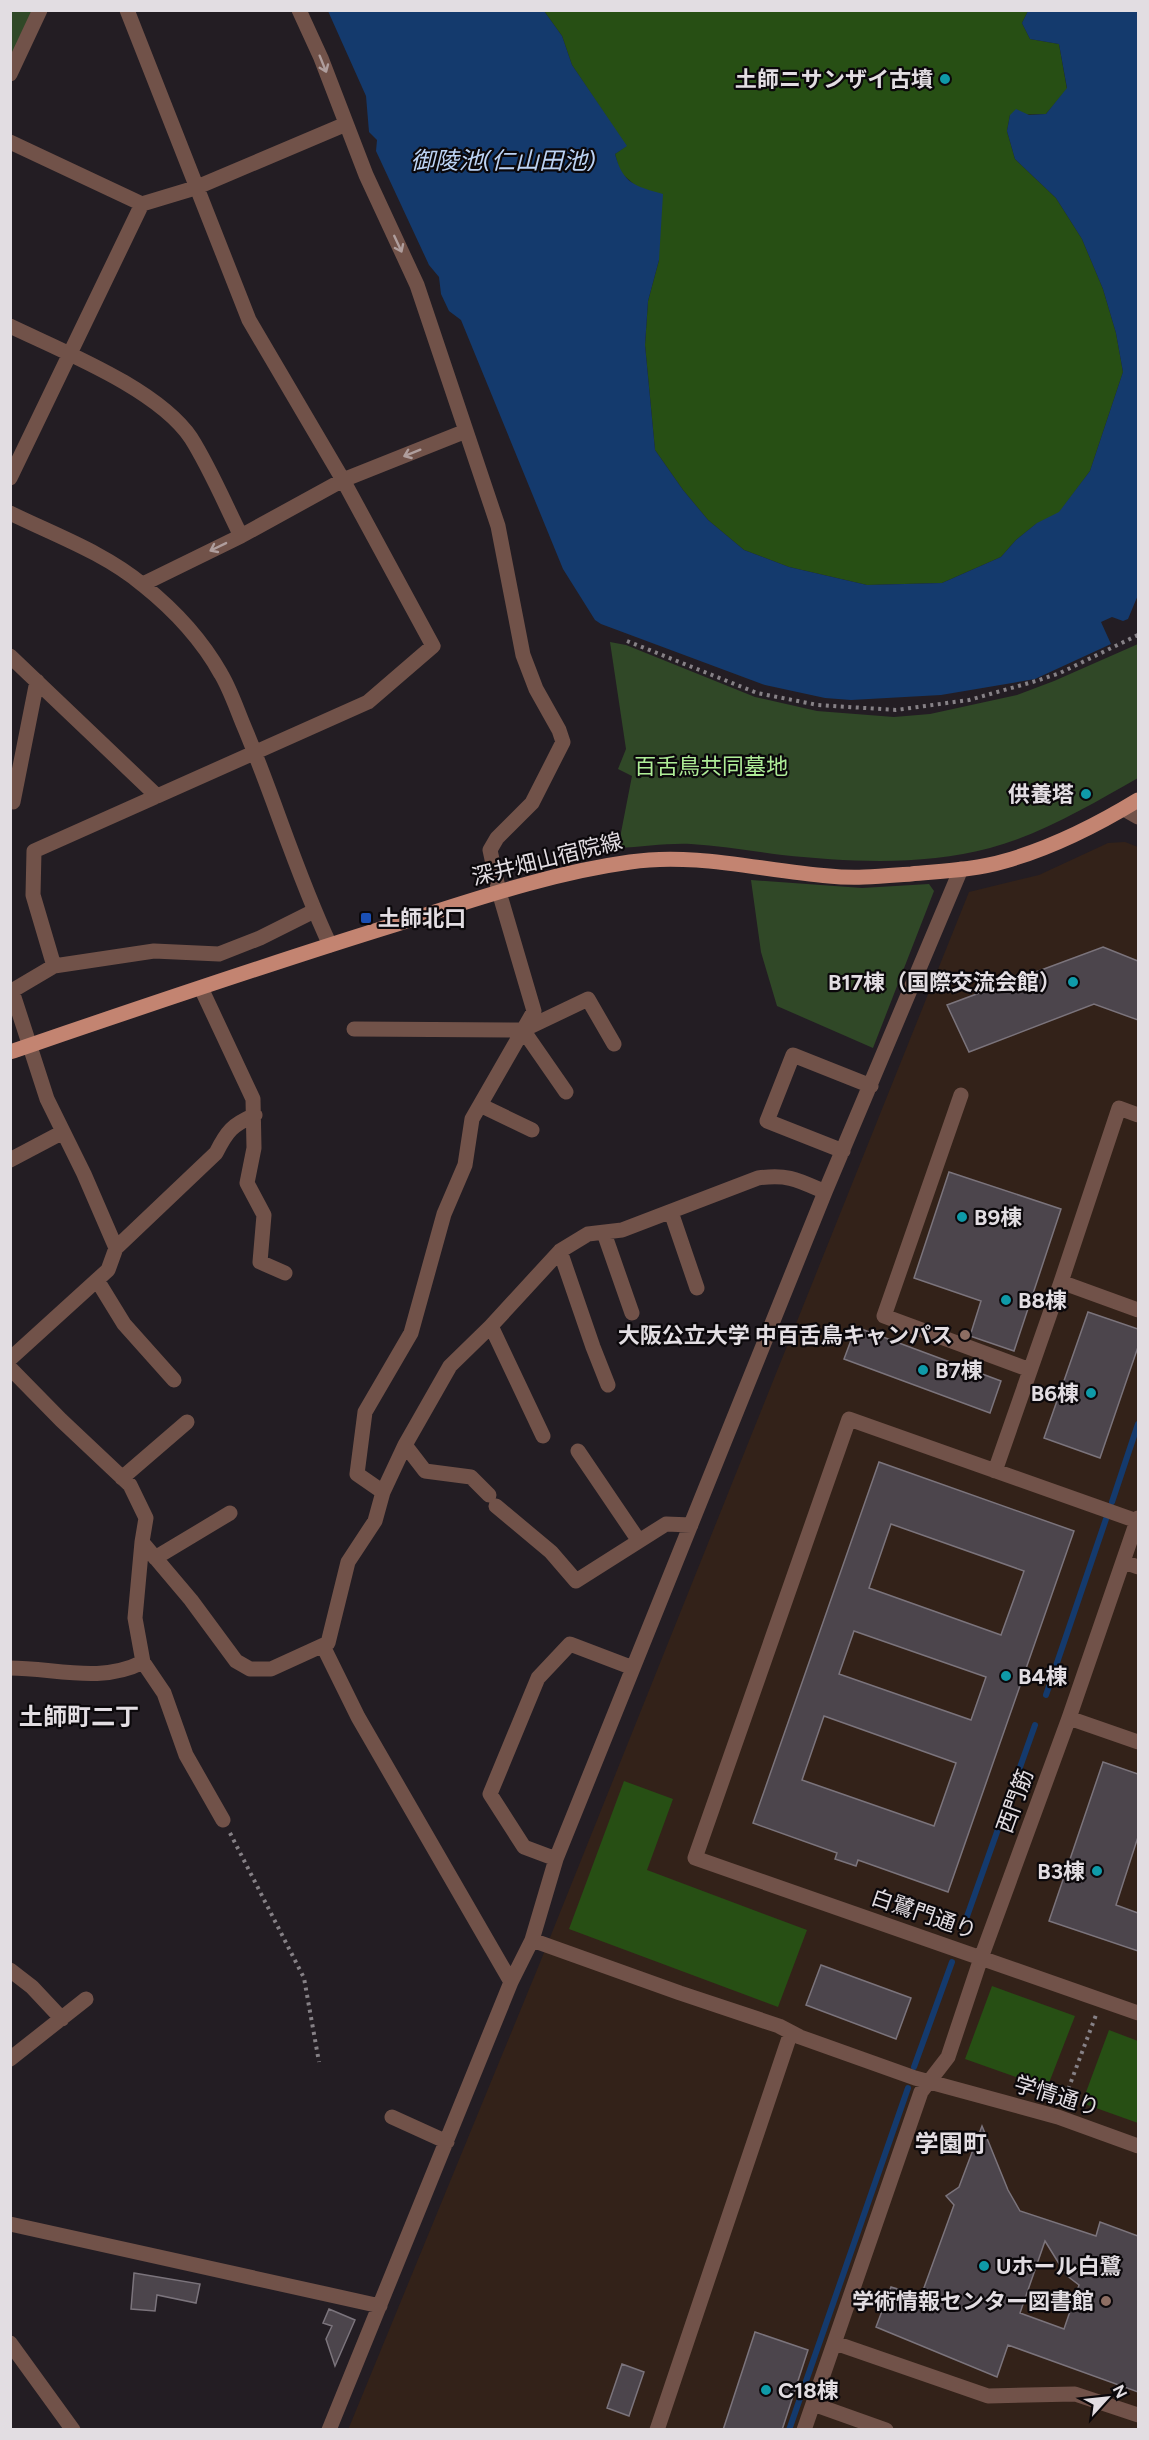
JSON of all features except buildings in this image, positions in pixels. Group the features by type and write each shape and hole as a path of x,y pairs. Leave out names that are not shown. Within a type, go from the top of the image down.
{"main road":[{"name":"深井畑山宿院線","path":"10,1052 330,945 567,873 632,861 681,859 832,877 878,876 961,869 1002,862 1040,849 1138,800"}],"street":[{"path":"10,74 40,10"},
{"path":"54,966 33,895 34,851 368,702 433,646 343,480 249,320 195,188 127,10"},
{"path":"299,10 321,58 366,175 417,285 498,526 523,656 536,689 560,730 563,742 532,804 496,837 490,850 499,892 534,1011 472,1119 465,1166 444,1214 411,1333 364,1412 357,1474 383,1492"},
{"path":"10,142 142,204 195,188 346,124"},
{"path":"10,478 142,204"},
{"path":"10,326 70,354 151,398 190,437 241,536"},
{"path":"143,584 241,536 343,480 466,431"},
{"path":"10,513 113,563 143,584 178,618 206,651 221,674 255,753 314,911 330,945"},
{"path":"10,656 157,796"},
{"path":"13,802 37,681"},
{"path":"1124,809 1138,817"},
{"path":"329,2430 511,1982 532,1940 556,1859 825,1192 961,869"},
{"path":"116,1248 47,1099 11,991 54,966 154,951 219,954 260,938 314,911"},
{"path":"201,988 253,1100 254,1148 248,1183 264,1215 260,1262 285,1273"},
{"path":"354,1029 523,1030 588,999 614,1044"},
{"path":"523,1030 566,1092"},
{"path":"843,1151 767,1121 793,1055 871,1086"},
{"path":"961,1095 884,1316 1030,1370"},
{"path":"480,1105 532,1130"},
{"path":"1138,1115 1119,1108 995,1471 1138,1520"},
{"path":"10,1359 108,1270 116,1248 216,1154 225,1134 237,1123 255,1115"},
{"path":"10,1160 63,1132"},
{"path":"142,1542 191,1600 236,1661 250,1669 271,1669 323,1646 328,1643 348,1562 375,1521 383,1492 405,1445 450,1366 491,1326 560,1251 588,1234 622,1230 758,1178 779,1175 792,1177 825,1192"},
{"path":"671,1212 697,1288"},
{"path":"604,1233 632,1313"},
{"path":"560,1251 608,1385"},
{"path":"97,1280 124,1324 174,1380"},
{"path":"1061,1282 1138,1310"},
{"path":"491,1326 543,1436"},
{"path":"10,1368 130,1485 146,1518 135,1618 143,1662 164,1693 186,1755 224,1820"},
{"name":"白鷺門通り","path":"995,1471 849,1419 695,1858 1138,2013"},
{"path":"122,1478 187,1422"},
{"path":"405,1445 425,1471 471,1477 493,1501 551,1552 576,1581 666,1524 691,1525"},
{"path":"578,1451 639,1541"},
{"path":"155,1558 230,1513"},
{"name":"西門筋","path":"804,2430 925,2087 948,2058 981,1958 1069,1718 1138,1520"},
{"path":"1124,1562 1138,1568"},
{"path":"556,1859 524,1847 490,1794 538,1678 570,1644 633,1668"},
{"path":"323,1646 358,1717 511,1982"},
{"path":"10,1668 87,1675 128,1670 143,1662"},
{"path":"1069,1718 1138,1742"},
{"name":"学情通り","path":"532,1940 779,2026 925,2087 961,2091 1058,2117 1138,2146"},
{"path":"10,1970 32,1988 62,2019"},
{"path":"10,2059 86,1999"},
{"path":"657,2430 791,2032"},
{"path":"392,2117 447,2142"},
{"path":"10,2224 380,2306"},
{"path":"10,2343 73,2430"},
{"path":"835,2343 988,2396 1075,2394 1138,2415"},
{"path":"813,2404 886,2430"}],"path":[{"path":"627,641 757,693 818,705 896,710 969,700 1036,681 1060,673 1138,634"},
{"path":"224,1820 304,1978 319,2062"},
{"path":"1058,2117 1101,2000"}],"shaded area":[{"name":"大阪公立大学 中百舌鳥キャンパス","path":"1125,842 1138,847 1138,2429 348,2430 539,1965 969,892 1039,875 1108,843"}],"green space":[{"path":"11,11 33,11 11,62"},
{"path":"544,11 1028,11 1022,23 1030,39 1059,44 1067,89 1046,114 1010,115 1007,131 1015,159 1056,198 1082,239 1103,289 1116,333 1123,372 1090,471 1059,513 1036,524 1016,540 1001,557 942,583 867,585 789,567 744,550 708,520 683,490 655,450 645,345 648,301 659,260 659,230 636,186 620,172 615,154 626,146 572,65 562,36"},
{"name":"百舌鳥共同墓地","path":"610,642 626,645 755,697 817,711 894,717 930,714 1017,695 1138,644 1138,778 1066,818 1029,835 990,848 939,858 860,861 782,855 691,844 618,848 632,776 618,769 626,749"},
{"path":"751,880 862,888 929,884 934,891 873,1048 777,1006 761,952"},
{"path":"624,1781 673,1799 647,1870 807,1930 778,2007 569,1929"},
{"path":"992,1986 1075,2016 1047,2088 965,2059"},
{"path":"1109,2030 1138,2041 1138,2123 1082,2103"}],"water":[{"name":"御陵池(仁山田池)","path":"328,11 544,11 562,36 572,65 627,146 615,154 622,172 626,178 638,186 663,194 659,260 648,301 645,345 655,450 683,490 708,520 744,550 789,567 867,585 942,583 1001,557 1016,540 1037,523 1059,512 1090,471 1123,372 1116,333 1103,289 1082,239 1056,198 1015,159 1007,131 1010,115 1016,109 1029,115 1046,114 1067,88 1059,44 1030,39 1022,23 1028,11 1138,11 1138,595 1128,619 1123,621 1112,617 1101,622 1111,644 1035,679 941,695 851,700 825,698 765,685 595,620 563,569 461,320 449,311 441,294 439,277 429,265 376,151 377,140 369,132 366,96"}],"waterway":[{"path":"1112,1502 1138,1424"},
{"path":"1046,1695 1106,1519"},
{"path":"965,1922 1035,1725"},
{"path":"914,2067 952,1962"},
{"path":"789,2430 908,2088"}],"place":[{"name":"土師ニサンザイ古墳","path":"945,79"},
{"name":"供養塔","path":"1086,794"},
{"name":"土師北口","path":"366,918"},
{"name":"B17棟（国際交流会館）","path":"1073,982"},
{"name":"B9棟","path":"962,1217"},
{"name":"B8棟","path":"1006,1300"},
{"name":"大阪公立大学 中百舌鳥キャンパス","path":"965,1335"},
{"name":"B7棟","path":"923,1370"},
{"name":"B6棟","path":"1091,1393"},
{"name":"B4棟","path":"1006,1676"},
{"name":"B3棟","path":"1097,1871"},
{"name":"Uホール白鷺","path":"984,2266"},
{"name":"学術情報センター図書館","path":"1106,2301"},
{"name":"C18棟","path":"766,2390"}],"district":[{"name":"土師町二丁","path":"79,1716"},
{"name":"学園町","path":"951,2143"}]}
